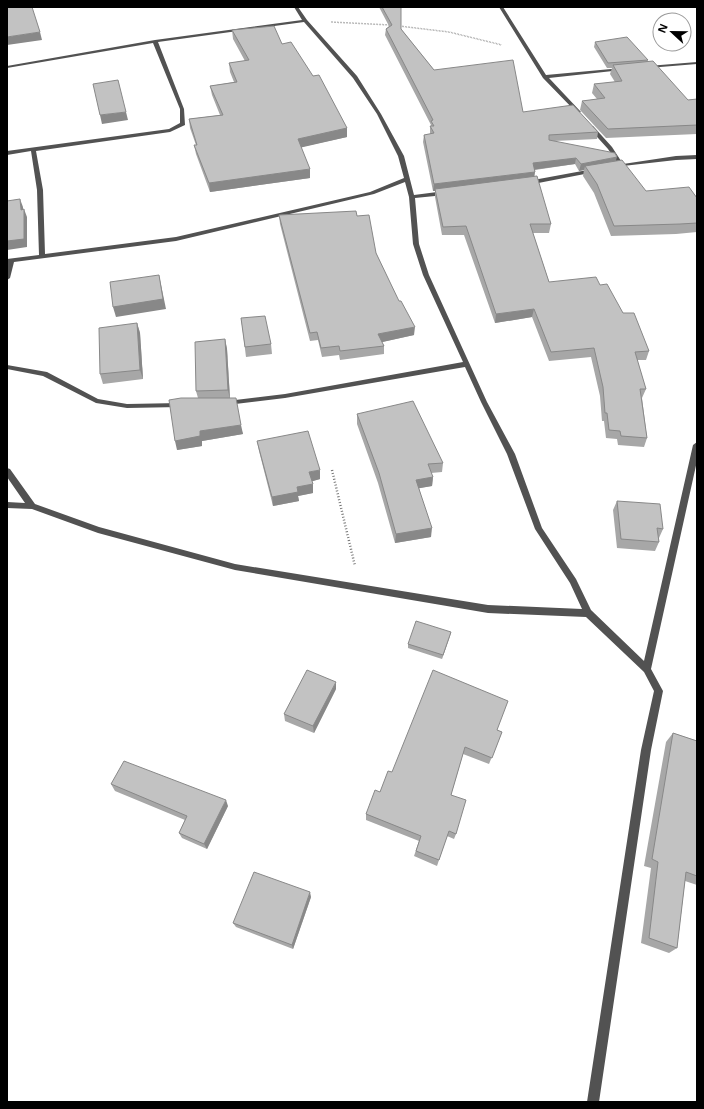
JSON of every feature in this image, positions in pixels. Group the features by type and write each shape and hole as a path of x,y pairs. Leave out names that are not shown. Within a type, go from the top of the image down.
{"street":[{"path":"296,7 305,21 355,77 379,114 401,156 412,197 416,244 426,275 510,454 539,529 573,580 588,614 647,670 659,691 646,750 593,1102"},
{"path":"501,7 546,77 581,115"},
{"path":"7,67 155,41 305,21"},
{"path":"7,153 170,130 183,124 182,109 155,41"},
{"path":"643,68 697,63"},
{"path":"546,77 629,69"},
{"path":"586,120 610,148 621,165"},
{"path":"33,150 40,190 42,257"},
{"path":"606,168 676,158 697,157"},
{"path":"525,183 599,170"},
{"path":"7,278 9,261 176,239 372,193 407,179"},
{"path":"412,197 449,193"},
{"path":"220,403 235,403 285,396 467,364"},
{"path":"7,367 44,374 96,401 127,406 189,404"},
{"path":"647,670 697,445"},
{"path":"7,471 32,506"},
{"path":"7,505 32,506 98,530 235,567 488,609 588,614"}],"path":[{"path":"305,21 359,22 402,26 449,32 497,45 528,48"},
{"path":"332,470 360,588"}],"building":[{"path":"7,7 32,7 40,32 7,37"},
{"path":"382,7 401,7 401,29 434,70 513,60 523,112 573,105 598,132 549,135 549,140 615,153 617,157 581,164 576,158 533,163 535,172 434,184 424,135 434,133 430,126 434,126 431,121 433,120 386,29 392,25"},
{"path":"274,26 282,44 291,42 313,76 319,75 347,128 298,139 310,169 209,183 194,145 197,145 189,119 223,115 210,86 237,82 229,63 249,60 232,30"},
{"path":"627,37 648,60 608,63 595,42"},
{"path":"653,61 688,100 697,99 697,125 608,129 582,101 605,98 594,84 622,81 613,65"},
{"path":"118,80 126,112 100,115 93,84"},
{"path":"622,160 646,191 689,187 697,198 697,223 614,226 597,184 585,166"},
{"path":"537,176 551,224 530,224 549,282 596,277 600,285 607,284 623,313 634,313 649,351 635,352 646,389 640,389 647,438 621,436 620,431 609,430 607,413 605,413 603,387 594,348 551,352 534,309 496,314 466,226 443,227 435,189"},
{"path":"20,199 21,210 24,209 24,239 7,241 7,201"},
{"path":"356,211 357,216 369,215 376,253 399,301 401,301 415,327 378,334 384,346 340,351 339,346 321,348 317,332 310,333 279,215"},
{"path":"159,275 163,299 113,307 110,282"},
{"path":"265,316 271,344 245,347 241,318"},
{"path":"137,323 140,370 100,374 99,328"},
{"path":"225,339 228,390 196,391 195,342"},
{"path":"181,398 236,398 241,425 200,431 200,436 175,441 169,400"},
{"path":"413,401 443,463 428,464 433,477 416,480 432,528 396,534 379,473 357,414"},
{"path":"308,431 320,470 309,472 313,484 297,487 298,492 272,497 257,441"},
{"path":"617,501 660,504 663,529 657,528 659,542 621,539"},
{"path":"416,621 451,632 443,655 408,644"},
{"path":"307,670 336,682 313,726 284,714"},
{"path":"433,670 508,701 497,730 502,732 492,758 465,747 451,795 466,800 456,834 449,831 439,860 416,851 421,836 366,814 375,790 380,792 388,771 392,772"},
{"path":"673,733 697,741 697,876 686,872 677,948 649,938 658,862 652,859"},
{"path":"124,761 226,800 204,844 179,833 187,816 111,784"},
{"path":"254,872 310,892 292,945 233,923"}]}
